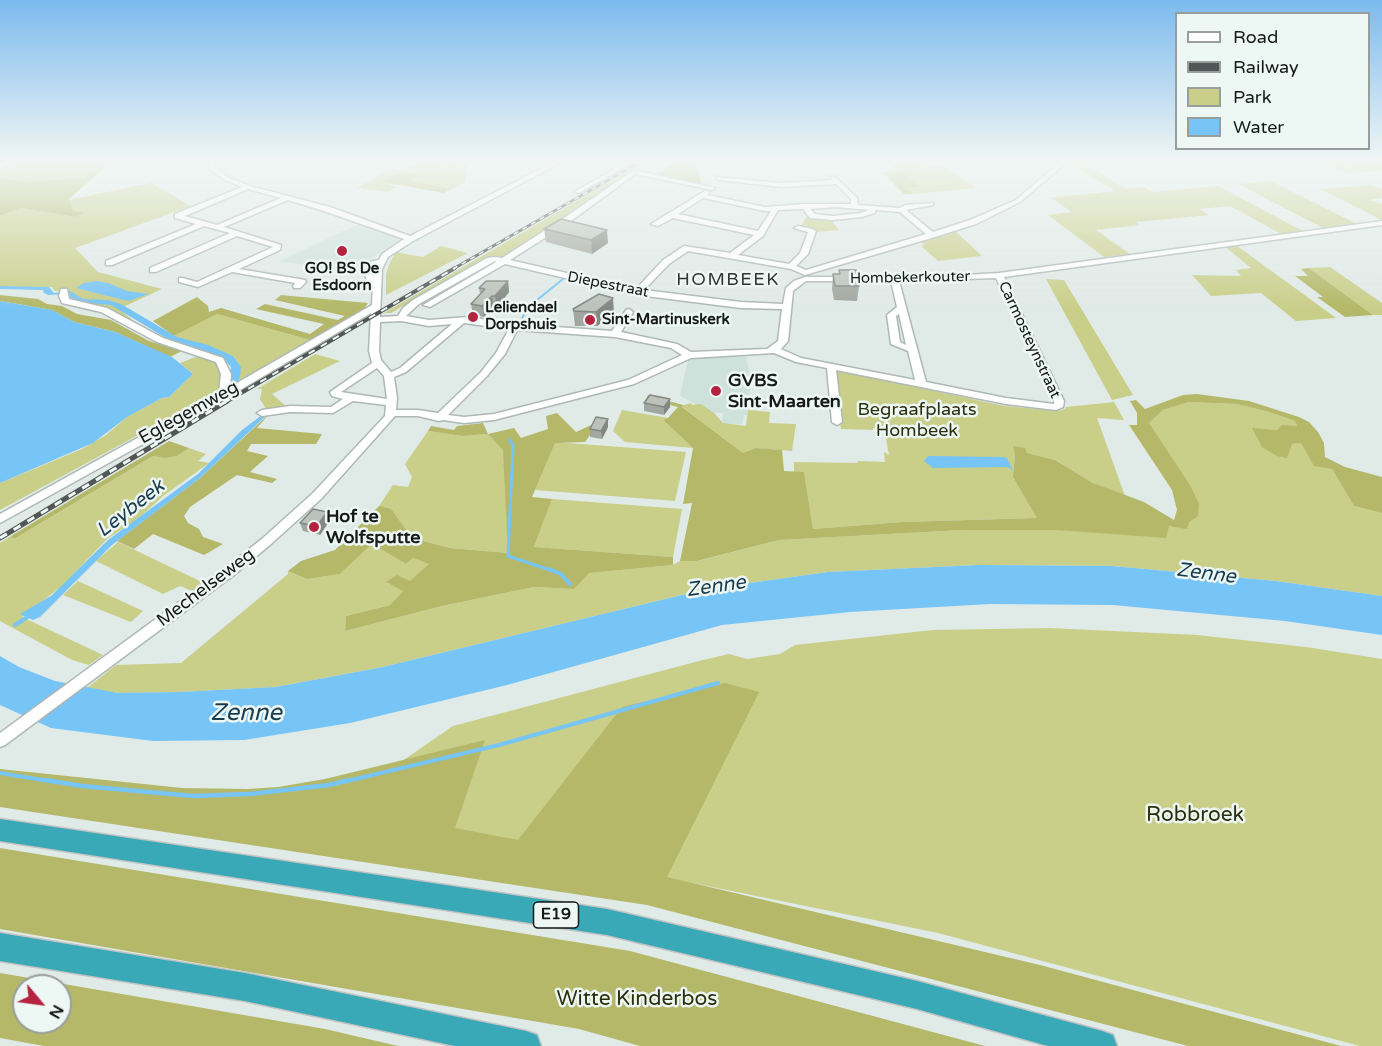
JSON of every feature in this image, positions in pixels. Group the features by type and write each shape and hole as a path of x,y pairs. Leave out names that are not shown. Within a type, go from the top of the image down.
{"highway":[{"name":"E19","path":"0,830 607,922 917,995 1102,1046"},
{"path":"0,946 245,987 526,1046"}],"street":[{"path":"182,280 198,285 278,247 178,216 191,211"},
{"path":"216,228 257,211"},
{"path":"332,211 410,239"},
{"path":"392,408 388,376 377,364 374,351 378,281 371,281 367,270 370,264 381,262 395,247 465,211"},
{"path":"376,320 421,308 503,261 580,211"},
{"path":"655,224 679,211"},
{"path":"730,257 760,234 774,211"},
{"path":"808,211 813,216 833,218 876,211"},
{"path":"903,211 933,236"},
{"path":"377,364 335,392 336,394 439,418 473,420 505,415 631,382 689,355 759,354 774,350 783,341 790,289 805,276 933,236 997,211"},
{"path":"672,215 760,234"},
{"name":"Hombekerkouter","path":"805,276 894,279 999,275 1382,223"},
{"path":"109,263 202,224"},
{"path":"790,267 804,254 812,231 798,228"},
{"path":"153,270 237,233"},
{"path":"638,292 666,262 683,250 693,249 790,267 805,276"},
{"name":"Diepestraat","path":"503,261 638,292 741,305 786,306"},
{"path":"232,270 302,282 297,286"},
{"name":"Carmosteynstraat","path":"921,383 1030,405 1052,407 1059,405 999,275"},
{"path":"774,350 788,357 921,383 894,279"},
{"path":"64,291 65,301 104,310 160,340 220,360 226,374 224,395"},
{"name":"Eglegemweg","path":"0,519 240,386 377,306"},
{"path":"902,308 891,315 896,344 913,350"},
{"path":"615,334 629,312"},
{"path":"404,314 429,322 461,321 615,334 674,346 689,355"},
{"path":"388,376 403,369 461,321"},
{"path":"439,418 484,374 500,354 514,327"},
{"path":"832,366 837,422"},
{"path":"262,413 290,409 333,410 351,398"},
{"name":"Mechelseweg","path":"3,739 267,541 316,496 387,422 392,408"}],"shaded area":[{"name":"GO! BS De Esdoorn","path":"358,224 398,238 399,241 354,268 341,270 280,261"},
{"name":"GVBS Sint-Maarten","path":"705,356 746,357 751,381 747,415 744,415 742,424 728,425 722,422 723,413 713,413 680,396 688,359"}],"green space":[{"path":"0,211 14,211 0,216"},
{"path":"14,211 38,211 75,217 72,211 178,211 75,248 98,272 162,289 119,309 134,321 106,308 69,300 65,297 66,291 55,291 52,287 0,287 0,216"},
{"path":"38,211 84,213 75,217"},
{"path":"560,211 578,211 504,258 482,259 391,313 384,313"},
{"path":"1070,211 1202,211 1209,215 1136,222 1140,225 1096,230 1130,254 1104,257 1048,215 1072,212"},
{"path":"1239,211 1265,211 1303,231 1281,234"},
{"path":"1290,211 1331,211 1357,224 1325,229"},
{"path":"1364,211 1382,211 1382,220"},
{"path":"807,216 830,219 839,230 817,232 815,237 812,237 814,229 800,227"},
{"path":"954,230 982,256 938,261 921,246 924,245 921,241"},
{"path":"1236,245 1336,318 1296,321 1261,293 1211,296 1192,275 1241,276 1236,270 1251,268 1224,246"},
{"path":"441,246 468,253 386,295 386,274 396,252 423,257"},
{"path":"1330,267 1382,303 1382,315 1373,315 1309,268"},
{"path":"1309,268 1373,315 1345,317 1317,297 1323,297 1295,276 1308,276 1301,269"},
{"path":"1046,279 1064,280 1133,395 1112,400"},
{"path":"0,295 38,299 47,304 62,306 77,314 111,320 149,341 182,351 170,357 115,332 74,322 52,310 0,301"},
{"path":"281,295 368,303 364,309 310,340 217,314 174,336 153,321 197,297 208,306 209,312 221,308 310,334 324,324 256,309 265,304 338,320 345,316 275,300"},
{"path":"217,314 310,340 238,382 241,367 233,356 174,336"},
{"path":"315,354 340,361 272,394 287,407 263,410 266,409 260,399 262,389 257,389"},
{"path":"201,355 218,363 223,374 220,389 0,510 0,483 82,449 106,435 127,417 162,398 169,397 193,374 180,363"},
{"name":"Begraafplaats Hombeek","path":"832,369 1004,406 1058,411 1066,407 1114,402 1124,420 1097,418 1125,496 1093,483 1055,460 1026,453 1015,455 1013,477 1038,518 902,522 813,529 804,473 794,472 794,462 885,462 884,452 889,455 884,428 841,429"},
{"path":"1197,394 1249,401 1309,422 1324,443 1325,457 1345,467 1382,477 1382,513 1354,506 1332,469 1314,466 1301,443 1292,444 1287,458 1277,456 1262,447 1252,428 1277,430 1282,425 1297,426 1295,421 1237,404 1188,402 1163,410 1149,423 1190,485 1199,504 1198,516 1189,522 1187,529 1169,526 1166,538 1057,530 963,530 779,540 697,561 680,561 692,503 683,504 693,448 663,420 678,407 646,399 648,395 683,405 682,407 743,453 755,448 782,450 784,471 804,472 813,529 902,522 1037,518 1013,477 1015,455 1013,446 1025,448 1027,453 1055,460 1093,483 1144,502 1174,520 1177,510 1172,490 1129,425 1137,425 1137,413 1130,401 1136,400 1145,409 1183,395"},
{"path":"1187,402 1237,404 1295,421 1297,426 1277,430 1253,429 1292,444 1301,443 1314,465 1332,469 1354,506 1382,513 1382,596 1276,581 1112,566 979,565 828,572 707,589 383,667 276,687 118,693 87,688 116,665 181,663 288,574 288,571 307,579 340,574 372,544 406,564 413,558 430,564 410,582 387,583 404,590 390,605 346,616 345,631 442,606 534,587 574,589 588,573 673,565 680,561 698,561 779,540 963,530 1057,530 1169,526 1187,528 1149,423 1163,410"},
{"path":"691,403 692,405 701,404 723,423 746,426 748,410 770,412 769,423 796,424 792,451 755,448 743,453 681,406"},
{"path":"622,410 668,418 663,420 693,448 625,442 613,431"},
{"path":"270,413 257,428 322,434 316,444 251,444 247,451 268,456 250,472 277,479 272,483 237,475 190,507 184,516 188,523 199,529 203,537 223,544 204,555 153,534 134,549 117,541 200,478"},
{"path":"557,413 576,432 600,421 585,442 555,443 532,497 552,499 534,547 673,557 673,565 589,573 574,589 534,587 442,606 345,631 346,616 390,605 403,591 386,582 397,575 410,581 429,564 413,558 406,564 372,544 340,574 307,579 288,571 301,561 335,550 379,506 391,509 407,531 423,541 450,548 508,553 503,450 488,434 514,428 521,438 548,429 546,416"},
{"path":"483,423 488,434 462,436 428,431 431,426 454,430 457,426"},
{"path":"428,431 462,436 488,434 504,450 508,553 450,548 423,541 407,531 391,510 379,506 393,485 408,487 412,477 405,464"},
{"path":"169,441 189,448 177,456 165,458 153,456 14,539 11,536"},
{"path":"555,442 686,452 675,501 535,490"},
{"path":"189,448 206,454 198,461 209,463 163,496 139,518 107,539 62,586 22,617 103,655 89,665 72,660 0,621 0,543 11,536 14,539 153,456 165,458 177,456"},
{"path":"552,499 682,509 673,557 534,547"},
{"path":"118,542 204,583 192,591 180,586 163,594 96,561"},
{"path":"78,581 143,611 131,622 63,595"},
{"name":"Robbroek","path":"1049,628 1197,635 1306,647 1382,659 1382,1046 1360,1046 938,933 673,879 327,813 453,726 703,660 729,654 747,659 780,654 795,645 933,630"},
{"path":"725,683 759,692 667,877 1040,965 1341,1046 1188,1046 647,905 0,807 0,769 182,788 248,789 278,787 325,779 485,740 455,828 518,840 622,707"},
{"name":"Witte Kinderbos","path":"0,848 630,951 985,1046 640,1046 579,1029 0,929"},
{"path":"0,973 12,975 12,1034 72,1034 72,985 325,1029 398,1046 44,1046 0,1038"}],"water":[{"path":"97,281 127,291 149,294 128,301 76,288 84,283"},
{"path":"0,286 49,287 54,293 70,291 83,299 108,300 121,304 177,337 208,345 233,356 241,367 238,382 230,386 231,367 223,358 166,338 111,305 77,302 67,294 48,295 43,290 0,289"},
{"path":"0,301 52,310 74,322 115,332 172,357 193,374 169,397 162,398 127,417 93,443 0,483"},
{"path":"268,414 200,478 112,545 40,617 33,620 20,614 51,596 108,540 198,474 242,430 262,415"},
{"path":"928,456 1002,457 1007,458 1013,471 1008,467 933,468 924,461"},
{"name":"Zenne","path":"979,565 1112,566 1276,581 1382,596 1382,635 1285,621 1113,605 990,604 850,612 722,625 507,685 350,723 244,740 153,741 51,728 0,705 0,656 19,667 55,681 118,693 276,687 383,667 707,589 828,572"}],"building":[{"path":"561,219 607,230 591,240 544,229"},
{"path":"839,270 856,270 859,286 835,286 833,274 840,274"},
{"path":"486,281 508,281 495,296 492,296 482,306 471,304 485,289 479,288"},
{"path":"599,294 613,298 596,312 574,311 573,309"},
{"path":"650,395 670,399 664,407 644,403"},
{"path":"596,417 608,419 601,431 590,429"},
{"path":"313,509 327,512 317,526 300,523"}],"waterway":[{"path":"521,324 523,316 532,304 563,279"},
{"path":"510,440 513,446 508,556 553,571"},
{"path":"549,569 561,574 570,584"},
{"name":"Leybeek","path":"15,625 29,616"},
{"path":"343,782 499,745 718,683"},
{"path":"0,773 55,782"},
{"path":"46,780 82,786 193,796 250,794 329,785 349,780"}],"railway":[{"path":"453,269 555,211"},
{"path":"224,403 455,268"},
{"path":"0,538 227,401"}],"place":[{"name":"GO! BS De Esdoorn","path":"342,251"},
{"name":"Leliendael Dorpshuis","path":"473,317"},
{"name":"Sint-Martinuskerk","path":"590,320"},
{"name":"GVBS Sint-Maarten","path":"716,391"},
{"name":"Hof te Wolfsputte","path":"314,527"}],"district":[{"name":"HOMBEEK","path":"728,280"}]}
